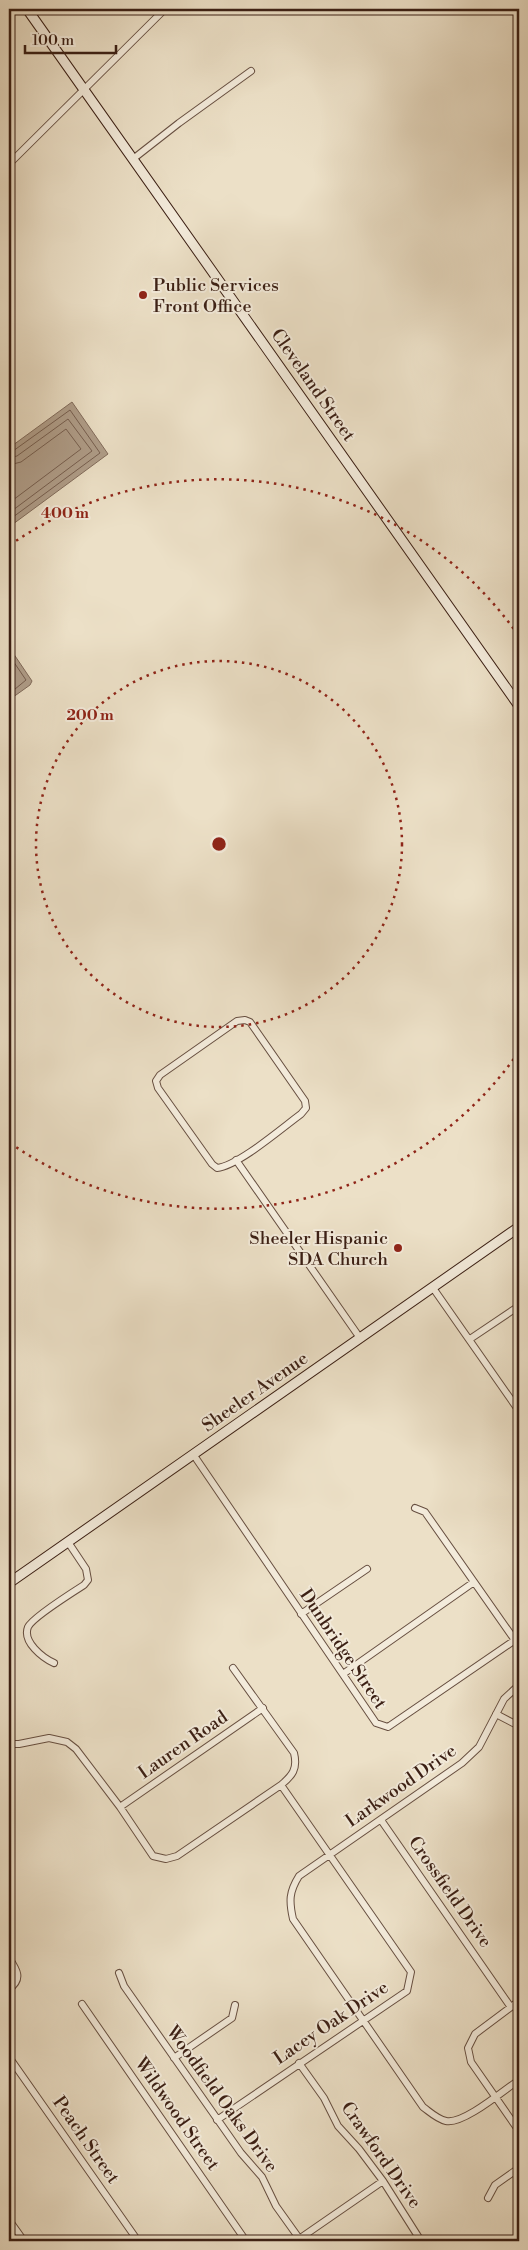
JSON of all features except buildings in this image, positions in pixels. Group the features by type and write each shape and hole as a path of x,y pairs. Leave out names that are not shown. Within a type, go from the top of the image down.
{"street":[{"name":"Cleveland Street","path":"27,9 519,706"},
{"path":"9,164 165,9"},
{"path":"134,159 179,123 252,71"},
{"path":"244,1020 250,1022 305,1101 306,1108 301,1114 236,1160 224,1167 217,1168 212,1164 158,1088 156,1081 160,1075 237,1021 244,1020"},
{"path":"236,1160 360,1338"},
{"name":"Sheeler Avenue","path":"9,1583 519,1227"},
{"path":"433,1288 519,1411"},
{"path":"470,1339 519,1306"},
{"name":"Dunbridge Street","path":"193,1454 376,1723 388,1727 515,1640"},
{"path":"415,1508 425,1512 519,1646"},
{"path":"54,1663 38,1653 27,1632 32,1621 84,1585 88,1580 86,1569 68,1542"},
{"path":"301,1614 367,1569"},
{"path":"342,1674 474,1582"},
{"path":"9,1744 49,1738 67,1742 84,1757 153,1856 166,1859 177,1856 281,1785 292,1776 297,1764 294,1753 233,1668"},
{"name":"Larkwood Drive","path":"363,2021 293,1919 288,1900 292,1886 299,1876 462,1762 479,1747 504,1699 519,1685"},
{"name":"Lauren Road","path":"120,1807 263,1708"},
{"path":"496,1714 519,1726"},
{"name":"Lacey Oak Drive","path":"217,2120 298,2063 407,1991 411,1972 281,1785"},
{"name":"Crossfield Drive","path":"381,1820 510,2006"},
{"path":"9,1958 17,1970 18,1978 15,1985 9,1989"},
{"name":"Woodfield Oaks Drive","path":"119,1973 124,1986 217,2120 262,2178 276,2206 300,2240"},
{"path":"518,2130 471,2062 468,2048 475,2034 519,2001"},
{"name":"Wildwood Street","path":"82,2004 246,2241"},
{"path":"174,2058 232,2018 236,2005"},
{"path":"363,2021 423,2107 437,2118 447,2122 461,2119 519,2080"},
{"name":"Peach Street","path":"9,2057 138,2241"},
{"name":"Crawford Drive","path":"298,2063 324,2098 338,2126 359,2149 383,2181 421,2241"},
{"path":"488,2198 495,2185 519,2168"},
{"path":"300,2240 383,2181"},
{"path":"9,2220 24,2241"}],"water":[{"path":"72,402 108,454 9,527 9,448"},
{"path":"9,647 32,681 30,685 9,700"}],"place":[{"name":"Public Services Front Office","path":"143,295"},
{"name":"Sheeler Hispanic SDA Church","path":"398,1248"}]}
